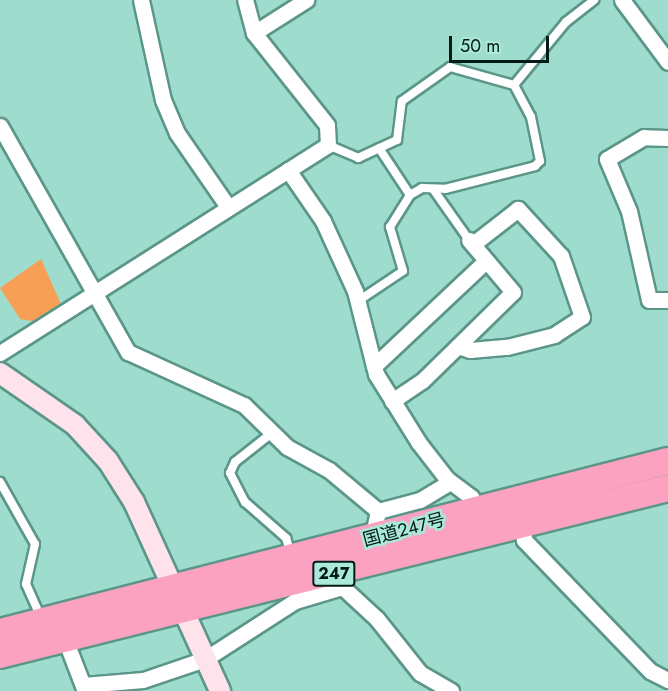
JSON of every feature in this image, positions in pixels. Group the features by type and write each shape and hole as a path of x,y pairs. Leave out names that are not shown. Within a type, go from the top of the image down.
{"highway":[{"name":"国道247号","path":"0,632 372,539 668,461"},
{"name":"国道247号","path":"0,655 184,612 336,581 668,488"}],"street":[{"path":"141,0 164,100 177,133 228,207"},
{"path":"0,353 328,145 327,125 254,33 245,0"},
{"path":"254,33 306,0"},
{"path":"622,0 668,62"},
{"path":"0,126 128,352 142,362 214,388 244,405 287,447 329,470 378,511"},
{"path":"668,138 644,137 607,159 629,211 649,300 668,300"},
{"path":"288,171 323,221 358,301 374,366 392,401 450,482 471,497 478,511"},
{"path":"392,401 422,381 513,292 471,242 518,209 561,256 582,317 554,335 507,347 470,350 458,346"},
{"path":"374,366 486,261"},
{"path":"0,373 75,425 108,461 134,502 220,691"},
{"path":"378,511 420,500 450,482"},
{"path":"372,539 378,511"},
{"path":"523,527 524,540 650,671 668,680"},
{"path":"64,639 84,688 144,680 205,659 296,602 336,581 377,619 420,673 451,691"}],"lane":[{"path":"514,85 566,22 594,0"},
{"path":"328,145 358,158 397,140 402,101 450,67 514,85 531,117 540,161 535,166 433,189 422,188 410,195 390,227 403,271 358,301"},
{"path":"379,148 410,195"},
{"path":"433,189 471,242"},
{"path":"273,432 235,462 230,472 245,502 286,538 292,558"},
{"path":"0,482 35,544 26,584 43,622"}],"shaded area":[{"path":"41,259 61,304 36,322 20,319 0,288"}]}
